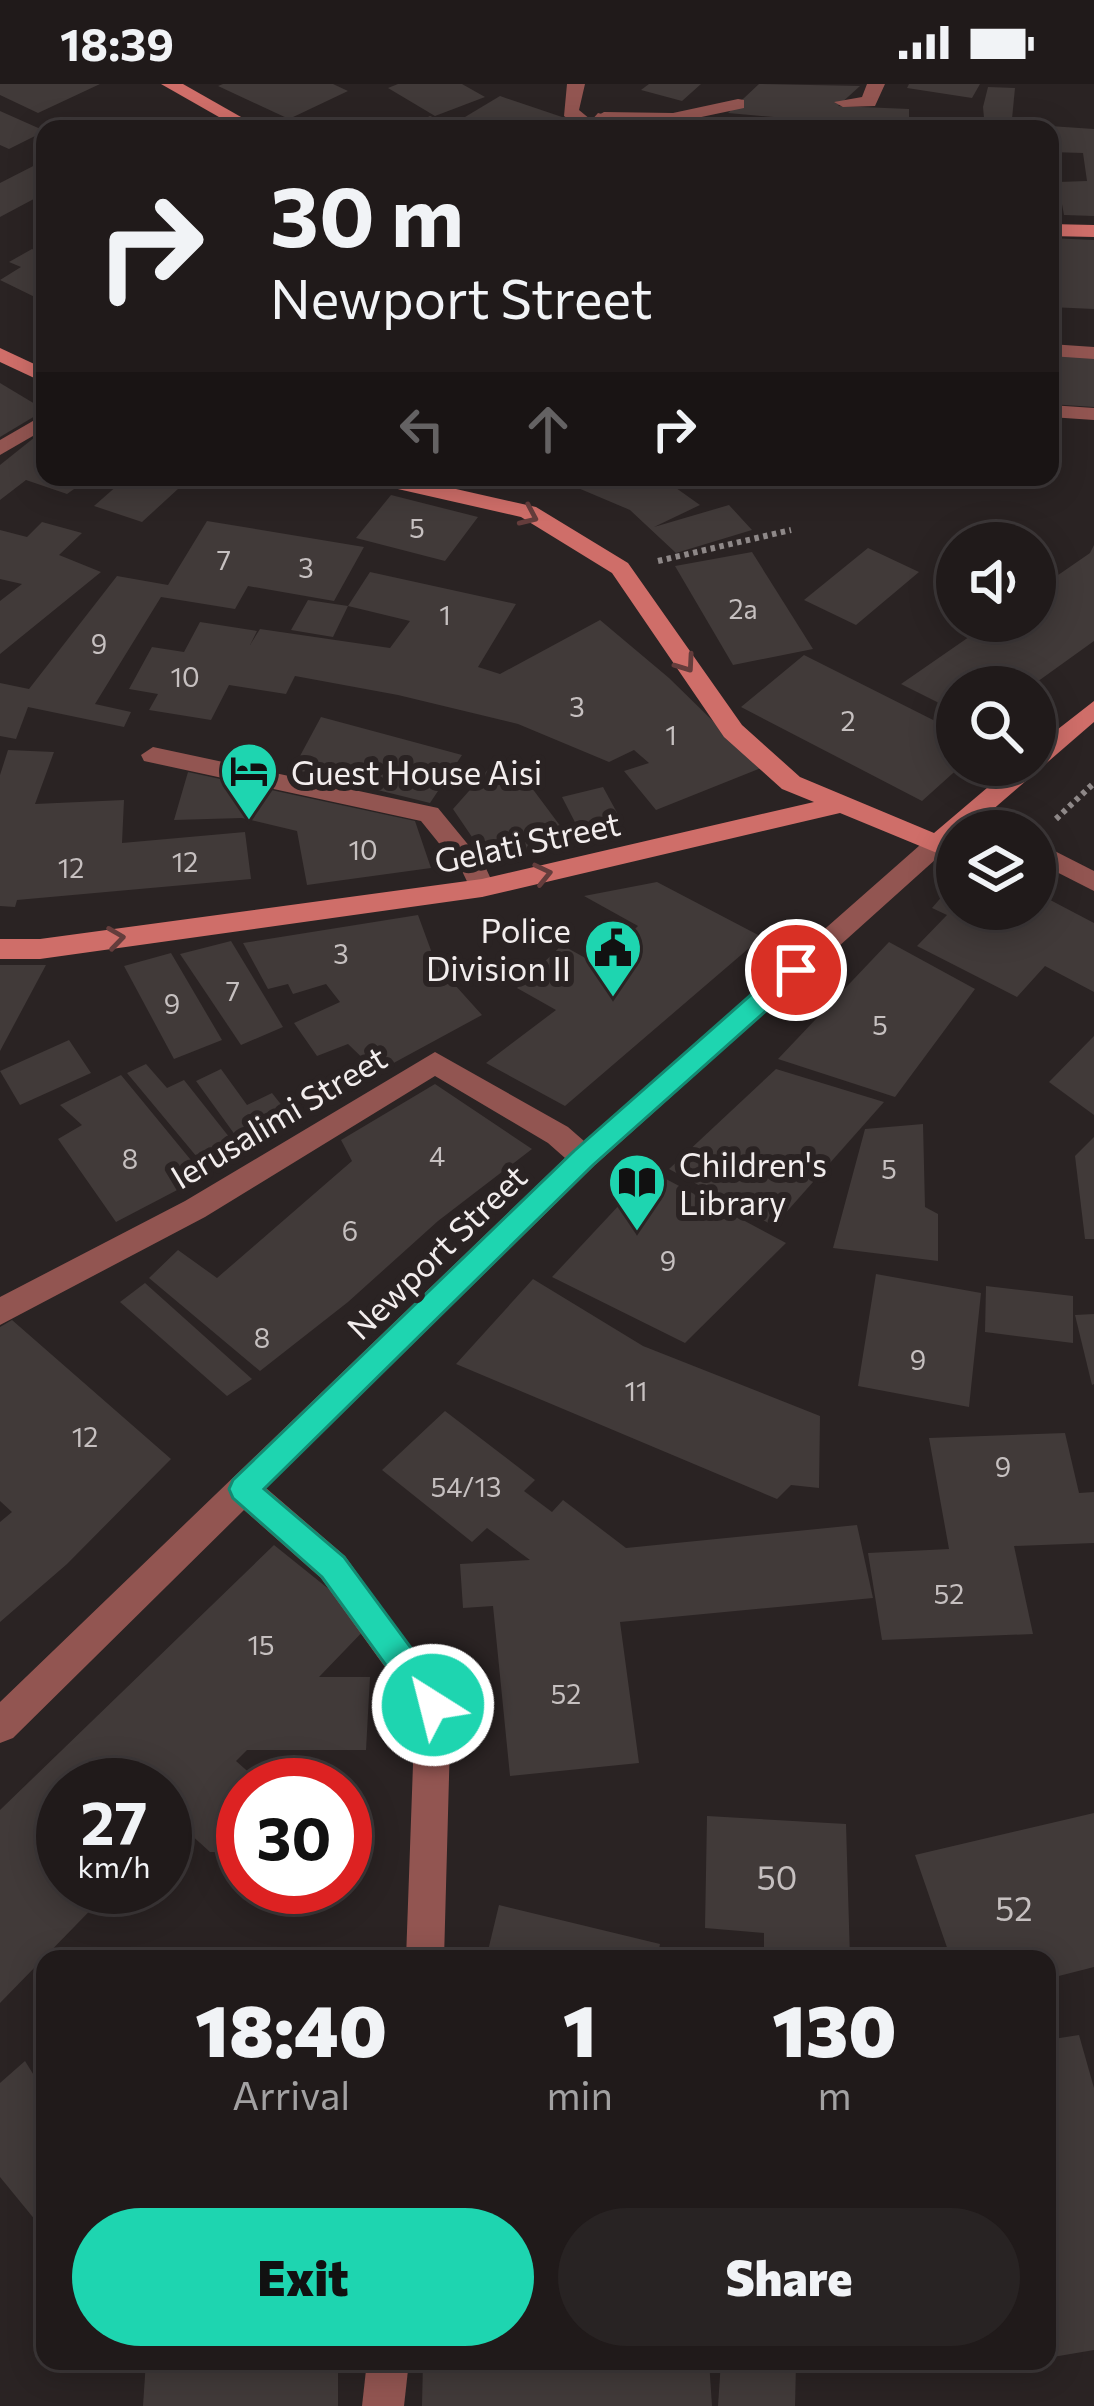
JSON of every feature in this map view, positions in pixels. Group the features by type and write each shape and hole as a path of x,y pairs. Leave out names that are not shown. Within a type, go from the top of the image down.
{"main road":[{"path":"182,86 238,120"},
{"path":"1059,230 1094,231"},
{"path":"0,354 36,372"},
{"path":"414,486 528,512 620,568 733,731 791,783 936,843"},
{"path":"1056,742 1094,709"},
{"path":"976,810 1004,786"},
{"name":"Gelati Street","path":"0,949 40,949 482,888 839,806"}],"street":[{"path":"576,84 570,112 588,120"},
{"path":"843,102 869,102 876,84"},
{"path":"648,120 673,118 738,94"},
{"path":"1059,351 1094,353"},
{"path":"1059,412 1094,414"},
{"path":"0,449 36,426"},
{"path":"153,755 429,814 475,869 482,888"},
{"name":"Newport Street","path":"0,1726 584,1158 936,846"},
{"path":"1056,861 1094,882"},
{"name":"Ierusalimi Street","path":"0,1312 195,1209 435,1063 558,1135 584,1158"},
{"path":"244,1489 333,1567 433,1705 425,1950"},
{"path":"383,2406 387,2370"}],"path":[{"path":"620,568 791,530"},
{"path":"1056,819 1094,783"}],"building":[{"path":"0,84 100,84 38,113 0,95"},
{"path":"333,84 348,91 289,119 218,86"},
{"path":"462,84 485,97 435,116 388,88"},
{"path":"649,84 701,84 682,101 641,90"},
{"path":"759,84 860,86 838,106 909,109 909,120 807,120 728,113"},
{"path":"909,84 980,84 972,98 907,88"},
{"path":"988,87 1015,88 1012,119 1022,120 984,120"},
{"path":"500,96 568,119 566,120 460,120"},
{"path":"0,111 36,127 36,136 9,149 0,145"},
{"path":"1059,127 1094,129 1094,216 1064,215 1059,182 1087,181 1083,153 1059,152"},
{"path":"36,165 36,198 0,217 0,183"},
{"path":"1059,238 1094,240 1094,309 1059,307"},
{"path":"36,251 36,298 0,280 21,267 9,262"},
{"path":"1059,354 1094,356 1094,407 1059,405"},
{"path":"0,383 36,405 36,415 0,437"},
{"path":"36,436 36,483 26,480 0,500 0,465"},
{"path":"44,486 78,486 67,494"},
{"path":"117,486 181,486 142,522 94,506"},
{"path":"573,486 681,486 676,488 700,505 654,527 729,505 752,530 676,553 630,510"},
{"path":"391,495 478,517 445,561 356,538"},
{"path":"207,521 364,547 334,601 248,586 235,609 161,597 95,704 131,712 124,727 28,707 16,739 0,736 0,683 29,689 117,576 168,585"},
{"path":"42,522 82,533 59,555 101,572 0,654 0,601 22,584 0,579 0,530 27,537"},
{"path":"1094,545 1094,641 1056,668 936,666 936,702 901,684 962,642 1056,642 1056,576 1090,553"},
{"path":"868,548 919,572 856,625 804,600"},
{"path":"752,552 813,649 733,665 675,566"},
{"path":"370,572 516,604 478,667 500,674 600,620 669,678 761,768 656,810 624,771 649,763 634,750 609,762 518,724 398,695 295,676 286,694 229,685 211,720 149,710 158,694 129,689 152,647 184,652 200,622 257,631 250,645 260,629 390,648 410,621 348,606"},
{"path":"308,600 348,606 333,637 291,630"},
{"path":"804,655 936,721 939,786 922,801 741,707"},
{"path":"321,717 462,755 430,803 293,769"},
{"path":"8,750 54,752 35,804 124,800 122,843 245,832 251,879 17,900 15,907 0,906 0,775"},
{"path":"492,765 501,774 517,768 570,839 527,848 532,854 491,865 453,809"},
{"path":"188,772 415,821 431,868 307,885 297,831 242,818 174,820"},
{"path":"603,787 621,820 579,830 562,797"},
{"name":"Police Division II","path":"657,882 762,937 565,1106 486,1063 556,1010 517,988 562,945 598,965 638,926 584,896"},
{"path":"1056,903 1094,923 1094,992 1045,966 1017,997 917,946 936,926 936,930 1056,930"},
{"path":"418,915 436,964 482,1015 377,1072 348,1044 317,1056 294,1023 340,1002 326,984 293,994 288,984 268,989 243,943"},
{"path":"231,941 283,1027 241,1045 180,954"},
{"path":"889,942 975,989 895,1097 778,1059"},
{"path":"171,953 222,1040 174,1059 124,966"},
{"path":"0,965 46,965 0,1051"},
{"path":"1094,1036 1094,1115 1049,1082"},
{"path":"69,1040 91,1073 20,1105 0,1071"},
{"path":"146,1064 167,1088 184,1080 241,1152 207,1169 127,1073"},
{"path":"221,1069 247,1105 272,1093 298,1126 246,1150 196,1081"},
{"path":"776,1069 884,1102 774,1226 669,1169"},
{"path":"121,1075 204,1176 116,1222 58,1139 82,1125 60,1105"},
{"path":"435,1084 532,1149 438,1221 348,1302 260,1371 149,1278 178,1250 217,1278 352,1161 341,1140"},
{"path":"923,1124 925,1207 938,1214 938,1261 833,1248 865,1129"},
{"path":"1094,1137 1094,1239 1085,1239 1075,1156"},
{"path":"651,1171 786,1243 685,1343 552,1277"},
{"path":"876,1274 981,1293 969,1407 858,1386"},
{"path":"533,1279 643,1346 820,1416 819,1488 791,1485 777,1499 456,1364"},
{"path":"145,1283 252,1379 227,1396 120,1302"},
{"path":"986,1286 1073,1296 1073,1343 985,1332"},
{"path":"1094,1314 1094,1384 1092,1385 1075,1315"},
{"path":"12,1320 171,1459 67,1564 0,1622 0,1522 12,1512 0,1501 0,1327"},
{"path":"445,1411 535,1480 524,1491 552,1512 563,1500 626,1548 857,1525 873,1598 620,1622 639,1763 510,1776 493,1606 463,1608 460,1564 530,1560 487,1528 472,1542 382,1470"},
{"path":"1065,1433 1079,1493 1094,1492 1094,1543 1014,1546 1033,1634 882,1640 868,1553 949,1549 929,1438"},
{"path":"274,1545 371,1623 319,1677 370,1677 366,1750 247,1750 239,1758 216,1758 216,1852 192,1836 192,1758 54,1758"},
{"path":"36,1775 36,1914 87,1914 52,1950 36,1950 36,1966 0,2003 0,1810"},
{"path":"1094,1813 1094,1967 1056,1977 1056,1950 948,1950 915,1855"},
{"path":"707,1816 846,1824 850,1950 764,1950 764,1933 705,1928"},
{"path":"499,1905 660,1944 659,1950 488,1950"},
{"path":"1079,2035 1094,2088 1094,2350 1056,2356 1056,2039"},
{"path":"25,2061 36,2079 36,2221 0,2177 0,2083"},
{"path":"145,2370 338,2370 338,2406 143,2406"},
{"path":"423,2370 710,2370 712,2406 422,2406"},
{"path":"720,2370 796,2370 795,2406 718,2406"}],"place":[{"name":"Guest House Aisi","path":"249,822"},
{"name":"Police Division II","path":"613,999"},
{"name":"Children's Library","path":"637,1233"}],"route":[{"path":"433,1705 333,1567 244,1489 584,1158 796,970"}]}
